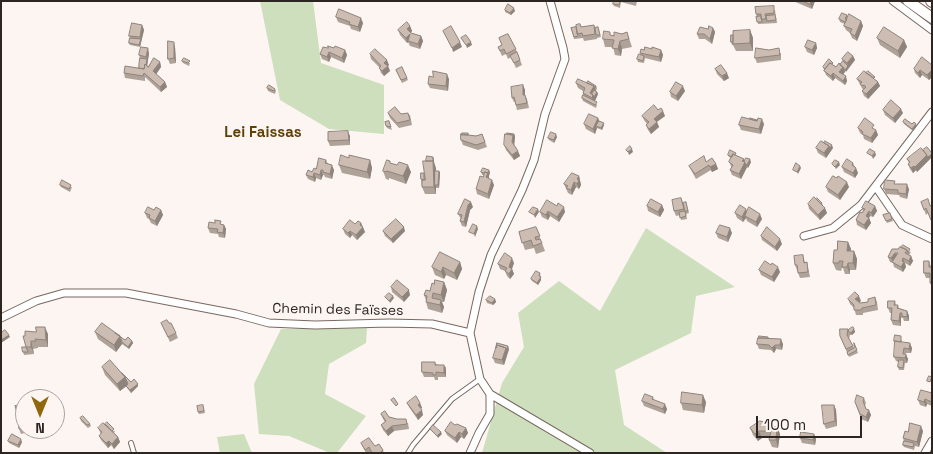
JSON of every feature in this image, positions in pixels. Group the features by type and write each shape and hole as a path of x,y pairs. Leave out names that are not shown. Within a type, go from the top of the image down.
{"street":[{"path":"550,1 564,58 545,114 534,160 491,255 479,292 470,333 480,378 490,394 590,453"},
{"path":"893,1 932,30"},
{"path":"914,3 930,2"},
{"path":"914,3 932,18"},
{"path":"804,236 833,228 861,205 932,112"},
{"path":"876,187 902,225 932,239"},
{"name":"Chemin des Faïsses","path":"1,318 36,301 64,294 126,294 236,314 269,323 315,325 432,324 470,333"},
{"path":"470,453 490,414 490,394"},
{"path":"924,453 932,441"}],"lane":[{"path":"408,453 452,399 480,378"},
{"path":"131,443 134,453"}],"green space":[{"path":"260,1 313,1 321,63 384,85 384,134 329,129 280,100"},
{"path":"646,228 735,287 696,296 691,333 615,370 624,425 667,453 482,453 502,383 524,347 518,313 559,281 600,311"},
{"path":"367,328 366,343 329,364 325,394 366,416 337,453 330,453 289,436 259,434 254,384 281,329"},
{"path":"244,434 252,453 220,453 217,437"}],"building":[{"path":"614,1 620,1 619,5 613,4"},
{"path":"508,4 514,8 510,13 505,10"},
{"path":"774,6 774,13 765,14 766,19 761,19 761,14 756,14 755,7"},
{"path":"339,9 361,18 358,27 336,17"},
{"path":"842,13 847,15 845,22 839,19"},
{"path":"849,14 861,21 855,36 850,33 852,29 844,26"},
{"path":"775,15 776,20 767,21 766,16"},
{"path":"761,16 762,22 757,22 756,17"},
{"path":"407,22 410,26 407,29 411,33 421,36 418,44 408,41 410,34 406,38 398,30"},
{"path":"132,23 142,25 140,37 129,36"},
{"path":"580,24 581,27 594,25 595,34 583,36 582,33 577,34 576,25"},
{"path":"451,26 460,42 452,48 443,31"},
{"path":"709,26 713,28 710,39 704,34 697,34 700,27 708,29"},
{"path":"576,27 578,36 574,37 571,28"},
{"path":"598,27 600,35 596,35 595,28"},
{"path":"884,27 904,40 898,51 877,38"},
{"path":"750,30 750,43 733,44 733,31"},
{"path":"604,31 610,32 610,35 614,36 614,32 622,34 627,32 629,39 620,41 618,49 612,48 614,40 603,39"},
{"path":"508,34 516,49 506,54 504,49 500,51 498,47 502,45 499,38"},
{"path":"466,35 471,42 466,45 461,38"},
{"path":"130,38 141,39 139,45 129,43"},
{"path":"808,40 816,43 812,50 805,47"},
{"path":"168,41 174,42 174,58 168,59"},
{"path":"328,46 334,48 335,46 345,50 342,58 329,52 327,57 320,54 323,47 328,48"},
{"path":"141,47 148,48 146,57 139,55"},
{"path":"645,47 661,50 659,57 640,53 641,49 644,50"},
{"path":"756,48 769,50 779,48 780,55 755,58"},
{"path":"375,49 387,60 384,63 388,66 382,71 379,68 381,66 370,54"},
{"path":"517,52 520,60 514,63 510,56"},
{"path":"848,52 853,56 847,63 842,59"},
{"path":"639,54 644,56 643,61 637,59"},
{"path":"922,57 932,65 932,70 927,75 920,70 918,73 914,69"},
{"path":"140,58 147,59 144,69 139,68"},
{"path":"154,58 160,62 153,71 165,82 160,87 144,73 143,76 124,73 125,66 144,69 145,64 148,67"},
{"path":"184,58 190,61 188,63 182,61"},
{"path":"829,59 833,63 830,63 825,69 823,67"},
{"path":"843,61 848,66 845,70 840,65"},
{"path":"830,63 836,67 839,63 843,67 839,72 846,76 843,81 833,73 831,76 824,71"},
{"path":"721,65 727,73 722,76 715,69"},
{"path":"402,67 407,78 401,80 396,70"},
{"path":"433,71 447,74 446,86 428,84 429,76 433,77"},
{"path":"864,71 878,82 866,94 862,91 866,87 860,84 862,82 857,79"},
{"path":"868,71 875,77 874,78 866,73"},
{"path":"578,79 594,86 590,93 593,95 592,98 583,93 585,88 576,83"},
{"path":"676,82 683,86 676,96 670,92"},
{"path":"269,85 275,89 274,91 267,88"},
{"path":"523,85 523,95 525,95 527,103 516,105 514,97 512,98 511,87"},
{"path":"594,90 597,92 594,97 592,94"},
{"path":"583,95 597,102 595,105 582,98"},
{"path":"891,100 901,109 893,118 883,110"},
{"path":"654,105 658,110 661,108 663,111 654,119 657,122 649,129 646,125 649,122 642,116"},
{"path":"395,107 401,114 408,113 410,120 397,123 388,113"},
{"path":"589,114 598,118 593,129 584,124"},
{"path":"742,117 757,121 758,118 762,119 759,129 739,125"},
{"path":"865,118 874,125 872,128 876,130 871,138 862,134 863,132 858,128"},
{"path":"905,119 912,124 914,122 916,124 912,129 903,122"},
{"path":"389,121 391,127 386,126 385,122"},
{"path":"599,121 604,123 601,128 596,126"},
{"path":"348,131 349,140 328,141 328,132"},
{"path":"551,132 556,134 554,140 548,138"},
{"path":"461,134 476,136 482,134 485,142 476,145 461,140"},
{"path":"505,134 513,135 512,142 518,151 512,155 504,145"},
{"path":"821,141 829,146 824,153 816,148"},
{"path":"825,141 832,145 830,148 824,143"},
{"path":"630,146 632,149 628,152 626,150"},
{"path":"927,147 932,153 928,157 923,150"},
{"path":"921,148 927,155 915,167 911,168 908,164 910,162 907,159"},
{"path":"870,149 875,152 872,156 867,153"},
{"path":"730,150 736,153 732,157 728,155"},
{"path":"733,154 744,159 742,161 745,162 739,174 730,170 733,165 729,162"},
{"path":"341,155 349,158 349,155 370,160 367,172 339,165"},
{"path":"427,156 433,157 433,161 426,161"},
{"path":"704,156 706,162 712,158 716,164 710,167 709,165 695,174 689,166"},
{"path":"319,158 326,160 325,163 332,165 330,174 321,170 320,175 314,173 313,177 306,175 308,170 312,172 314,168 316,169"},
{"path":"746,158 750,159 747,165 744,162"},
{"path":"847,159 856,168 853,173 842,167"},
{"path":"387,160 397,165 399,162 408,165 403,176 383,171"},
{"path":"835,160 839,162 835,167 832,164"},
{"path":"423,161 433,161 434,187 422,187 422,180 425,180"},
{"path":"796,163 800,166 797,172 793,170"},
{"path":"483,168 489,170 488,173 481,172"},
{"path":"435,171 439,171 438,185 435,185"},
{"path":"485,172 488,173 486,177 492,180 488,194 476,189 480,176 483,177"},
{"path":"421,173 424,173 424,180 421,179"},
{"path":"572,173 579,176 577,179 579,180 577,184 574,182 571,190 566,188 568,186 564,184"},
{"path":"833,176 837,178 838,176 847,182 838,195 826,187"},
{"path":"62,180 71,185 69,189 60,185"},
{"path":"885,180 895,181 894,184 907,184 906,194 898,193 898,190 884,189"},
{"path":"814,197 825,208 818,215 808,204"},
{"path":"681,198 684,209 674,211 672,200"},
{"path":"465,199 471,202 468,205 464,222 460,221 462,215 458,214"},
{"path":"651,199 662,205 658,212 647,206"},
{"path":"928,199 930,206 932,205 932,220 926,208 924,210 921,202"},
{"path":"547,200 557,206 558,203 564,207 557,217 548,211 546,215 540,212"},
{"path":"866,201 875,206 871,213 869,211 866,216 869,218 864,225 856,220 860,212 862,213 865,209 862,208"},
{"path":"686,202 688,211 685,211 683,203"},
{"path":"740,205 746,209 742,217 735,213"},
{"path":"148,207 154,210 156,207 161,210 155,221 149,218 150,215 145,213"},
{"path":"533,207 538,209 534,215 529,212"},
{"path":"749,207 760,214 756,222 745,216"},
{"path":"685,211 686,216 680,218 679,212"},
{"path":"890,213 892,219 886,221 883,215"},
{"path":"396,219 404,227 391,239 383,231"},
{"path":"215,220 221,221 220,224 224,225 223,233 217,232 218,229 208,228 209,222 215,223"},
{"path":"350,220 355,224 358,221 363,227 356,235 350,231 348,233 343,229"},
{"path":"473,224 477,226 474,234 469,232"},
{"path":"720,225 730,228 727,237 716,233"},
{"path":"536,227 540,236 535,237 536,240 540,239 542,243 533,246 531,240 522,243 519,232"},
{"path":"767,227 780,239 775,247 761,236"},
{"path":"838,241 848,242 847,251 854,251 853,263 848,263 847,267 842,267 843,261 833,263 834,250 837,250"},
{"path":"903,245 910,249 908,253 907,250 901,247"},
{"path":"900,247 907,250 905,253 911,256 909,261 903,258 902,261 904,262 901,267 892,262 898,253 895,253 891,258 888,257 892,249"},
{"path":"440,252 460,262 454,273 443,267 441,272 432,267"},
{"path":"505,253 512,258 509,267 512,269 509,274 505,271 507,268 498,264"},
{"path":"803,255 804,263 807,262 808,272 798,273 794,256"},
{"path":"765,261 778,267 772,277 759,270"},
{"path":"924,261 929,261 929,267 932,267 932,282 930,283 930,273 924,273"},
{"path":"536,271 540,273 539,276 541,277 537,283 531,279"},
{"path":"397,280 409,290 402,297 391,287"},
{"path":"435,280 444,282 441,295 433,293 432,298 441,300 440,305 426,302 427,296 424,295 426,290 430,291"},
{"path":"855,292 859,296 855,299 860,303 868,302 868,299 875,297 876,305 862,308 861,310 854,310 854,305 848,299"},
{"path":"389,293 393,296 389,301 385,297"},
{"path":"490,296 495,299 492,303 486,300"},
{"path":"888,301 895,301 894,305 898,305 897,308 907,311 907,317 902,316 902,313 900,313 899,321 891,320 892,308 888,308"},
{"path":"167,320 171,323 176,333 168,337 161,323"},
{"path":"102,323 120,336 114,345 95,332"},
{"path":"36,327 45,327 46,340 35,339 36,341 31,341 31,347 26,347 23,336 25,336 25,331 36,332"},
{"path":"853,327 854,329 851,333 849,332 848,330"},
{"path":"840,329 848,329 847,335 853,346 846,349 840,336"},
{"path":"5,330 9,335 1,340 1,333"},
{"path":"895,335 901,336 901,342 894,341"},
{"path":"120,337 125,340 128,337 132,341 128,347 122,342"},
{"path":"758,338 781,339 780,345 775,345 772,348 769,345 757,344"},
{"path":"895,341 910,343 909,349 904,348 903,354 906,354 905,358 894,357"},
{"path":"497,343 508,346 507,350 497,345 496,348"},
{"path":"854,343 857,350 848,355 847,352 854,348"},
{"path":"497,345 506,348 502,360 493,358"},
{"path":"22,347 26,347 28,352 23,352"},
{"path":"110,360 125,377 117,384 102,367"},
{"path":"899,360 904,360 903,368 898,367"},
{"path":"422,362 435,362 435,365 444,365 444,373 436,372 436,375 433,375 433,373 422,372"},
{"path":"122,373 131,382 134,379 138,384 130,390 126,386 128,384"},
{"path":"929,376 932,377 930,382 927,381"},
{"path":"921,390 932,393 932,402 925,399 924,402 918,400"},
{"path":"682,392 703,395 702,405 681,403"},
{"path":"645,394 665,404 663,409 642,401"},
{"path":"857,395 864,398 863,401 866,409 869,410 866,417 860,414 855,402"},
{"path":"416,396 420,403 418,405 422,410 416,415 407,403"},
{"path":"394,398 398,404 396,406 391,400"},
{"path":"203,405 204,411 198,412 197,406"},
{"path":"822,405 834,405 835,421 824,424"},
{"path":"385,411 389,417 406,419 407,424 392,426 386,431 381,425 386,421 381,414"},
{"path":"83,416 90,424 87,425 80,418"},
{"path":"760,421 769,423 769,426 777,427 776,440 769,440 771,431 759,431 755,434 750,428"},
{"path":"107,422 114,429 112,431 105,424"},
{"path":"451,422 466,428 462,434 459,432 455,438 445,431"},
{"path":"103,423 118,437 112,444 109,441 106,443 99,436 102,432 98,428"},
{"path":"910,423 921,426 917,442 903,438 905,431 908,432"},
{"path":"433,425 441,432 437,436 430,429"},
{"path":"801,432 814,434 813,440 800,438"},
{"path":"12,434 15,436 15,439 21,439 18,445 8,441"},
{"path":"369,438 375,446 379,444 383,450 380,453 372,453 369,447 365,450 361,443"},
{"path":"904,441 914,443 913,447 903,445"}],"district":[{"name":"Lei Faissas","path":"263,133"}]}
